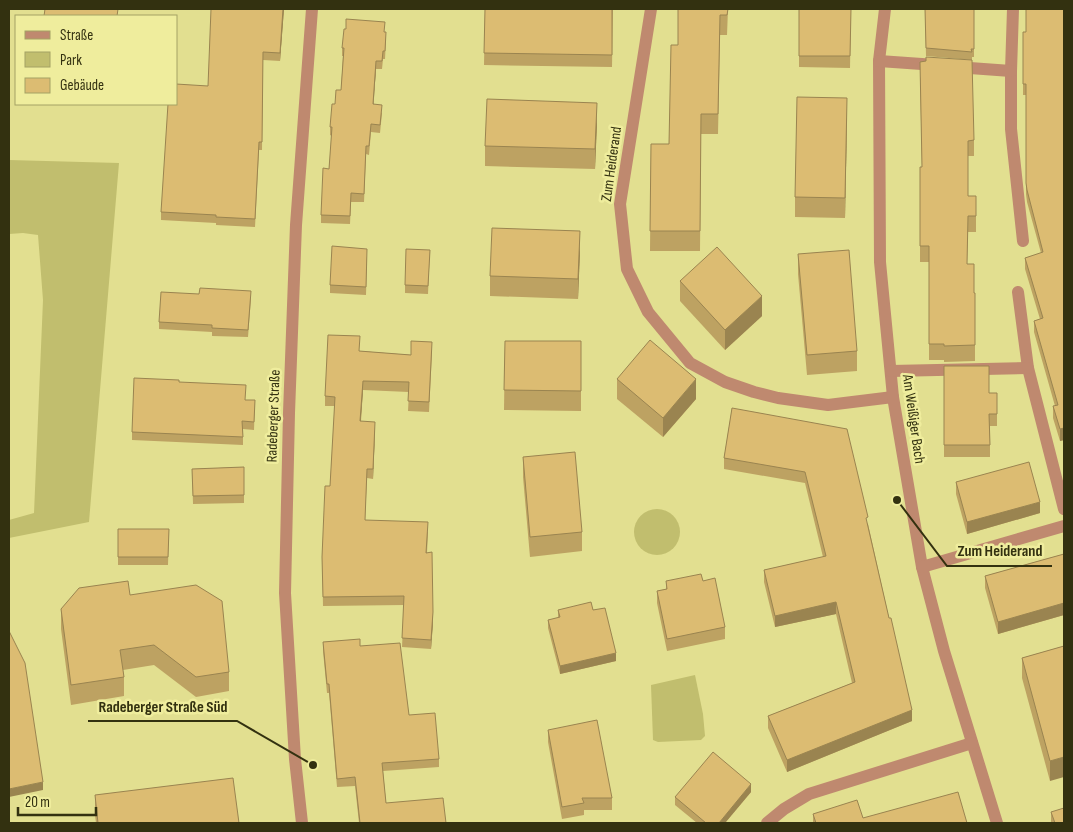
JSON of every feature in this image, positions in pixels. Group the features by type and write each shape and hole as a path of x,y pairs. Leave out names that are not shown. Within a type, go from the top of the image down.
{"street":[{"name":"Radeberger Straße","path":"302,823 295,759 285,593 296,225 312,9"},
{"name":"Zum Heiderand","path":"651,9 620,204 627,269 648,312 690,363 732,385 778,398 828,405 893,397"},
{"name":"Am Weißiger Bach","path":"885,9 879,61 880,262 893,397 922,567 944,651 997,823"},
{"path":"1013,9 1011,129 1023,241"},
{"path":"879,61 1011,71"},
{"path":"1018,292 1028,368 1064,509"},
{"path":"890,371 1028,368"},
{"path":"922,567 1064,526"},
{"path":"767,823 784,809 810,794 972,743"}],"green space":[{"path":"9,160 119,163 89,522 9,538 9,520 34,513 43,300 38,235 9,234"},
{"path":"662,509 674,515 679,523 679,541 674,549 666,554 652,555 640,549 635,541 634,527 640,515 648,510"},
{"path":"695,675 703,714 705,736 701,740 658,742 653,740 651,685"}],"building":[{"path":"45,9 118,9 117,15 44,15"},
{"path":"211,9 283,9 280,53 263,52 262,142 259,142 255,219 161,212 168,105 178,105 178,84 208,86"},
{"path":"485,9 612,9 612,55 484,53"},
{"path":"678,9 728,9 727,15 720,15 718,114 701,114 700,231 650,231 651,144 669,144 671,45 678,45"},
{"path":"799,9 851,9 850,56 799,56"},
{"path":"925,9 974,9 974,49 971,49 972,52 926,48"},
{"path":"1026,9 1064,9 1064,428 1060,429 1053,406 1058,405 1034,321 1043,318 1025,258 1043,252 1026,183 1026,84 1023,84 1023,32 1026,32"},
{"path":"346,19 385,22 385,51 383,51 382,61 376,61 373,104 382,105 380,125 371,124 369,146 366,146 364,194 351,193 350,216 321,215 323,168 329,169 332,104 335,104 336,90 341,90 344,48 342,48"},
{"path":"926,57 972,60 974,140 968,141 968,196 976,196 976,216 968,216 967,264 974,264 975,345 944,346 944,344 929,344 929,246 920,246 920,167 922,167 920,62 926,61"},
{"path":"797,97 847,98 845,198 795,197"},
{"path":"487,99 597,103 595,149 485,146"},
{"path":"492,228 580,231 578,279 490,276"},
{"path":"332,246 367,249 366,287 330,285"},
{"path":"717,247 762,296 725,330 680,281"},
{"path":"406,249 430,250 428,286 405,285"},
{"path":"849,250 857,351 807,355 798,254"},
{"path":"200,288 251,291 248,330 212,328 212,325 159,322 161,292 199,294"},
{"path":"328,335 360,336 359,351 411,355 411,341 432,342 429,402 408,401 409,382 363,381 360,421 375,422 373,469 367,469 365,520 428,522 426,553 432,552 433,612 431,640 402,638 404,596 323,597 322,557 325,486 330,486 335,397 325,396"},
{"path":"650,340 696,379 663,418 617,379"},
{"path":"505,341 581,341 581,391 504,390"},
{"path":"944,366 989,366 989,393 997,393 997,414 989,414 990,445 944,445"},
{"path":"134,378 246,385 245,400 255,400 254,422 242,421 243,437 132,432"},
{"path":"732,408 847,429 889,618 891,618 912,710 787,760 768,716 855,682 836,602 775,616 764,570 826,556 805,472 724,458"},
{"path":"575,452 582,532 530,537 523,457"},
{"path":"1029,462 1040,502 967,522 956,482"},
{"path":"244,467 244,495 193,496 192,469"},
{"path":"118,529 169,529 168,557 118,557"},
{"path":"1064,554 1064,603 998,622 985,576"},
{"path":"701,574 703,581 715,578 725,627 667,639 657,591 667,589 666,581"},
{"path":"128,581 130,595 196,585 222,601 229,672 196,677 154,645 120,650 124,677 71,685 61,609 79,588"},
{"path":"591,602 593,610 605,608 616,653 560,666 548,620 560,617 558,610"},
{"path":"9,631 25,663 43,782 9,789"},
{"path":"360,639 360,646 400,643 409,715 435,713 439,759 382,763 386,803 443,798 446,823 360,823 355,777 337,779 329,684 327,684 323,642"},
{"path":"1064,646 1064,757 1050,761 1022,658"},
{"path":"597,720 612,798 582,798 584,803 562,807 548,730"},
{"path":"713,752 751,784 719,823 706,823 675,797"},
{"path":"233,778 239,823 98,823 95,795"},
{"path":"958,792 967,823 816,823 813,814 857,800 863,818"},
{"path":"1064,808 1064,823 1055,823 1051,812"}],"place":[{"name":"Zum Heiderand","path":"897,500"},
{"name":"Radeberger Straße Süd","path":"313,765"}]}
